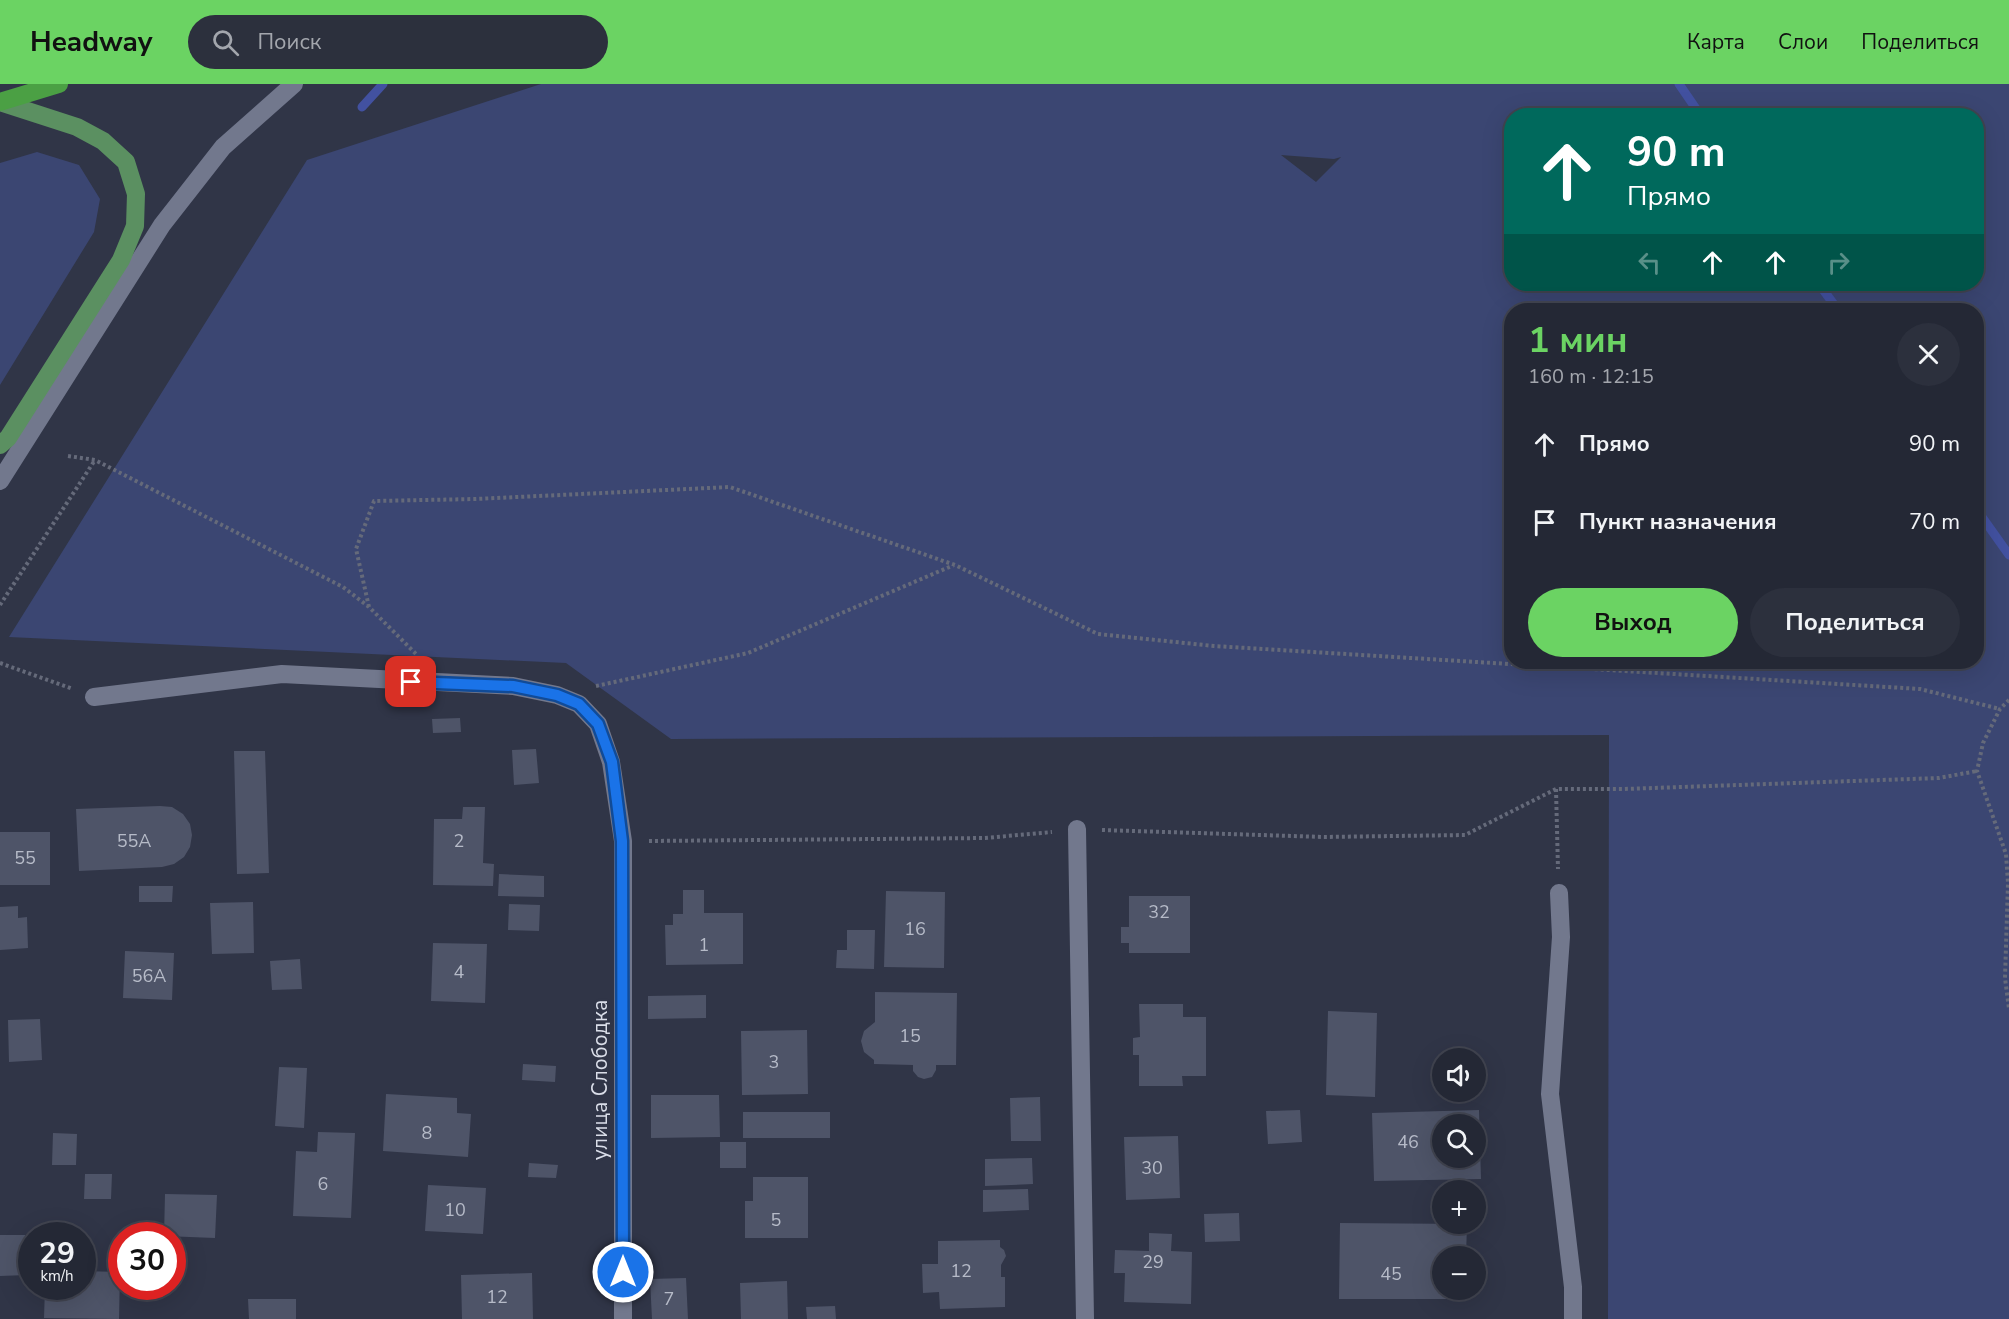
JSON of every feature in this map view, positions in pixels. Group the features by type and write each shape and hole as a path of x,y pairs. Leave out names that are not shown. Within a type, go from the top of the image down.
{"highway":[{"path":"0,102 59,84"}],"main road":[{"path":"0,102 77,127 103,141 126,162 136,194 135,226 121,260 8,438 0,445"}],"street":[{"path":"0,482 162,225 223,147 294,84"},
{"name":"улица Слободка","path":"94,697 282,674 513,686 557,695 579,704 598,724 612,762 622,841 624,1319"},
{"path":"1077,829 1085,1319"},
{"path":"1559,893 1561,937 1550,1094 1573,1287 1573,1319"}],"path":[{"path":"68,456 95,460 344,587 369,607 418,656"},
{"path":"0,605 95,460"},
{"path":"369,607 356,549 374,501 475,499 730,487 955,565 1098,634 1214,646 1504,664"},
{"path":"557,695 747,653 955,565"},
{"path":"0,663 94,697"},
{"path":"1592,669 1920,689 2000,709"},
{"path":"2009,700 2000,709 1983,743 1977,771 2006,854 2008,883 2005,978 2009,1009"},
{"path":"622,841 985,838 1077,829 1324,837 1465,835 1556,789 1635,789 1939,778 1977,771"},
{"path":"1556,789 1559,893"}],"shaded area":[{"path":"541,84 2009,84 2009,1319 1608,1319 1609,735 671,739 566,663 9,637 307,160","holes":["1281,155 1334,159 1341,157 1316,182"]},
{"path":"37,152 79,165 100,199 94,232 0,385 0,163"}],"building":[{"path":"460,718 461,732 433,733 432,719"},
{"path":"536,749 539,783 514,785 512,750"},
{"path":"234,751 265,751 269,873 237,874"},
{"path":"172,807 183,814 190,824 192,835 190,847 184,857 174,864 162,867 79,871 76,809"},
{"path":"463,807 485,807 483,863 494,864 493,886 433,885 434,819 462,819"},
{"path":"0,832 50,832 50,885 0,885"},
{"path":"499,874 544,876 544,897 498,896"},
{"path":"139,886 173,886 172,902 139,902"},
{"path":"683,890 704,890 704,913 743,913 743,964 666,965 665,925 673,925 673,914 683,914"},
{"path":"886,891 945,892 944,968 884,967"},
{"path":"1129,896 1190,896 1190,953 1129,953 1129,943 1121,943 1121,927 1129,927"},
{"path":"253,902 254,953 212,954 210,903"},
{"path":"509,904 540,905 539,931 508,930"},
{"path":"18,906 18,918 27,917 28,948 0,950 0,907"},
{"path":"847,930 875,930 874,969 836,968 837,950 847,950"},
{"path":"433,943 487,944 485,1003 431,1001"},
{"path":"125,951 174,953 172,1000 123,998"},
{"path":"300,959 302,989 272,990 270,961"},
{"path":"875,992 957,993 956,1065 936,1065 932,1077 924,1079 918,1077 913,1071 913,1065 874,1064 874,1060 864,1052 861,1041 864,1031 875,1022"},
{"path":"706,995 706,1018 648,1019 648,996"},
{"path":"1139,1004 1183,1004 1183,1017 1206,1017 1206,1076 1182,1076 1183,1086 1139,1086 1139,1055 1133,1055 1133,1038 1140,1037"},
{"path":"1328,1011 1377,1013 1375,1097 1326,1095"},
{"path":"40,1019 42,1060 9,1062 8,1020"},
{"path":"807,1030 808,1094 742,1095 741,1031"},
{"path":"523,1064 556,1066 555,1082 522,1080"},
{"path":"279,1067 307,1068 304,1128 275,1126"},
{"path":"386,1094 457,1098 457,1113 471,1114 468,1157 383,1151"},
{"path":"651,1095 719,1095 720,1137 651,1138"},
{"path":"1040,1097 1041,1141 1011,1141 1010,1098"},
{"path":"1300,1110 1302,1142 1268,1144 1266,1111"},
{"path":"1479,1110 1479,1114 1432,1114 1432,1168 1481,1168 1481,1179 1374,1181 1372,1113"},
{"path":"743,1112 830,1112 830,1138 743,1138"},
{"path":"318,1132 355,1133 351,1218 293,1216 296,1151 317,1152"},
{"path":"53,1133 77,1134 76,1165 52,1165"},
{"path":"1178,1136 1180,1198 1126,1200 1124,1137"},
{"path":"720,1142 746,1142 746,1168 720,1168"},
{"path":"1032,1158 1033,1184 985,1186 985,1159"},
{"path":"529,1163 558,1165 556,1178 528,1177"},
{"path":"85,1174 112,1174 111,1199 84,1199"},
{"path":"753,1177 808,1177 808,1238 745,1238 745,1201 753,1201"},
{"path":"428,1185 486,1188 483,1234 425,1231"},
{"path":"1028,1189 1029,1210 983,1212 983,1190"},
{"path":"165,1194 217,1195 215,1238 186,1237 186,1222 164,1222"},
{"path":"1239,1213 1240,1241 1205,1242 1204,1214"},
{"path":"1340,1223 1432,1224 1432,1234 1467,1234 1466,1246 1432,1246 1432,1299 1339,1299"},
{"path":"1149,1233 1172,1234 1171,1251 1192,1252 1191,1304 1124,1302 1125,1273 1114,1273 1115,1250 1149,1251"},
{"path":"0,1235 18,1235 18,1275 0,1276"},
{"path":"1000,1240 1000,1247 1006,1256 1001,1265 1001,1277 1005,1277 1005,1307 940,1309 939,1292 923,1293 922,1264 938,1264 938,1241"},
{"path":"96,1271 108,1272 108,1300 119,1300 119,1319 44,1318 45,1300 96,1300"},
{"path":"532,1273 533,1319 462,1319 461,1275"},
{"path":"686,1278 688,1319 652,1319 650,1279"},
{"path":"787,1281 788,1319 741,1319 740,1283"},
{"path":"248,1299 296,1299 296,1319 249,1319"},
{"path":"835,1306 836,1319 807,1319 806,1307"}],"waterway":[{"path":"362,107 383,84"},
{"path":"1679,84 1696,108"},
{"path":"1824,291 1833,303"},
{"path":"1984,520 2009,555"}],"route":[{"path":"411,682 513,686 557,695 579,704 598,724 612,762 622,841 623,1272"}]}
